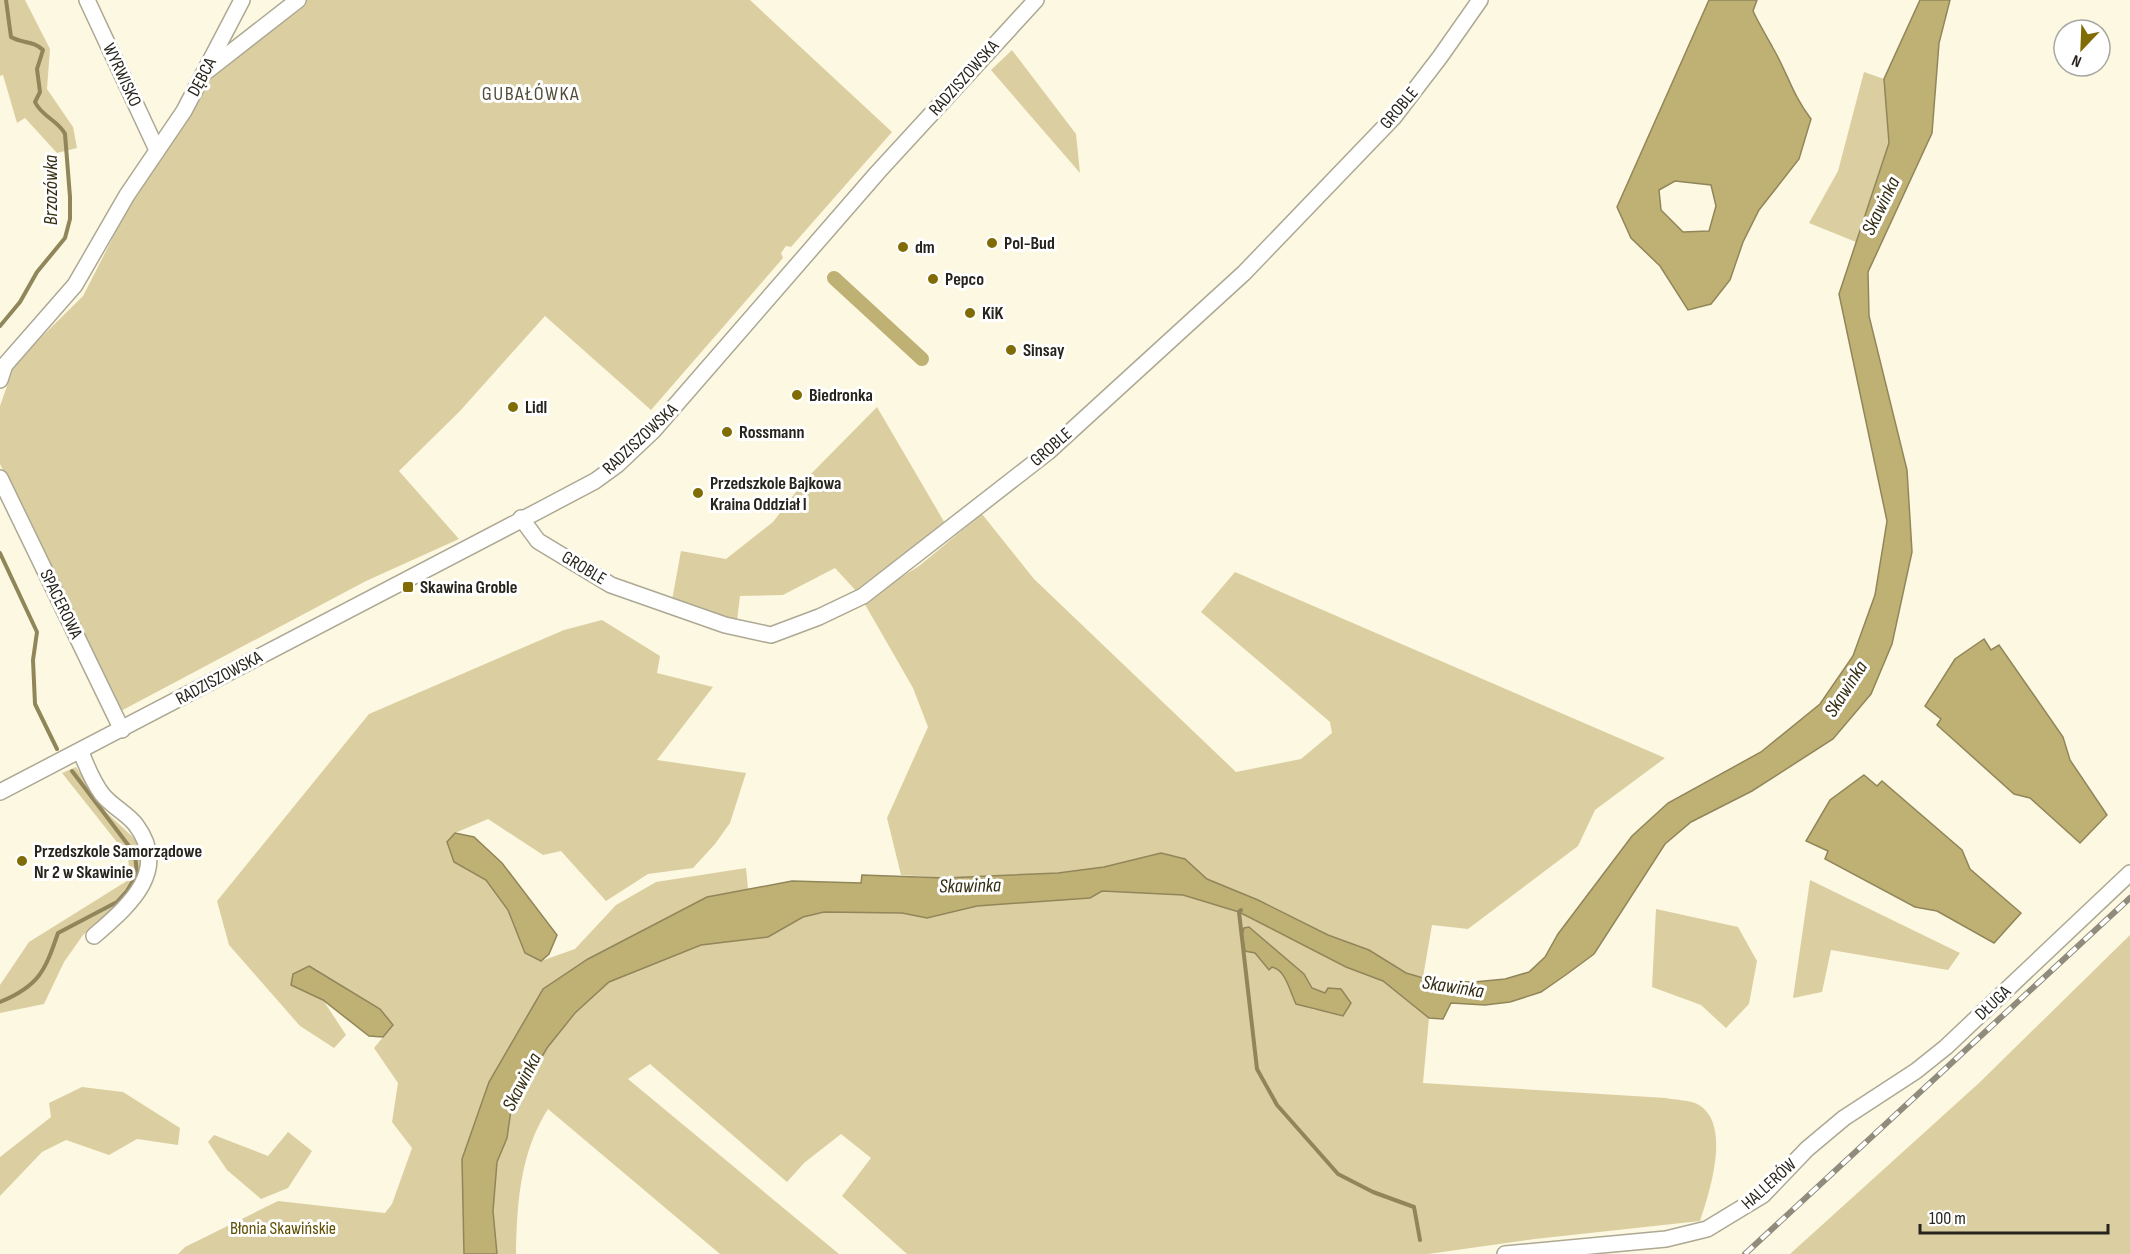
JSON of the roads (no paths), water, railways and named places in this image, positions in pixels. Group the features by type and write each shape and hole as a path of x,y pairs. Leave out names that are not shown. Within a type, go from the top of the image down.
{"street":[{"name":"WYRWISKO","path":"87,0 157,150"},
{"name":"DĘBCA","path":"157,150 184,111 242,0"},
{"path":"204,73 297,0"},
{"name":"RADZISZOWSKA","path":"0,792 62,762 594,481 617,465 653,431 878,172 1036,0"},
{"name":"GROBLE","path":"521,518 538,541 611,585 725,625 771,635 819,617 863,596 1048,452 1244,273 1394,117 1480,0"},
{"path":"0,380 5,366 75,285 127,195 157,150"},
{"name":"SPACEROWA","path":"0,478 122,730"},
{"path":"81,752 102,793 136,825 151,852 148,870 140,889 119,914 94,936"},
{"name":"DŁUGA","path":"1844,1118 1916,1071 1946,1047 2130,873"},
{"name":"HALLERÓW","path":"1505,1254 1666,1239 1707,1229 1763,1195 1808,1149 1844,1118"}],"water":[{"path":"1709,0 1757,0 1753,11 1799,101 1811,119 1799,159 1759,210 1743,242 1730,280 1711,304 1688,310 1660,266 1631,238 1617,207","holes":["1675,181 1711,185 1716,206 1709,231 1683,232 1661,210 1659,190"]},
{"name":"Skawinka","path":"1920,0 1950,0 1939,43 1932,133 1868,272 1869,316 1907,470 1912,552 1892,644 1871,694 1833,739 1752,791 1691,822 1665,844 1594,954 1541,992 1510,1002 1485,1005 1451,1003 1443,1019 1429,1018 1383,981 1346,967 1239,912 1183,895 1102,891 1090,898 977,906 927,918 902,913 824,912 803,917 768,937 701,945 609,982 575,1013 547,1048 511,1110 507,1138 497,1162 493,1211 497,1254 464,1254 462,1159 489,1082 543,989 588,959 707,897 792,881 861,883 862,875 945,878 1058,873 1104,867 1161,853 1185,859 1207,879 1258,900 1328,935 1369,950 1406,973 1434,981 1474,982 1505,979 1529,972 1545,957 1558,934 1632,836 1668,803 1761,752 1820,704 1853,656 1875,595 1887,521 1839,294 1889,143 1884,79"},
{"path":"1984,639 1991,650 1999,645 2063,737 2070,760 2107,815 2080,843 2030,798 2014,794 1937,725 1941,719 1925,706 1955,659"},
{"path":"1864,775 1877,786 1882,781 1962,850 1970,869 2021,913 1994,943 1937,911 1915,907 1825,859 1828,851 1806,841 1830,800"},
{"path":"455,833 474,837 502,863 557,935 549,954 541,961 525,953 508,910 486,880 454,862 447,842"},
{"path":"1249,927 1304,974 1312,988 1325,993 1328,988 1341,989 1351,1003 1343,1016 1296,1004 1281,972 1272,967 1269,970 1255,953 1245,951 1242,935 1244,928"},
{"path":"309,966 380,1009 393,1025 383,1037 369,1036 323,1000 291,985 293,974"}],"waterway":[{"name":"Brzozówka","path":"0,326 20,302 37,272 65,238 70,219 65,134 35,102 40,92 37,69 43,50 11,37 6,0"},
{"path":"834,278 922,359"},
{"name":"Brzozówka","path":"0,553 37,632 33,660 35,704 57,749"},
{"name":"Brzozówka","path":"0,1002 24,990 39,976 49,958 58,933 117,902 137,874 135,854 72,771"},
{"path":"1241,910 1239,912 1257,1069 1277,1105 1338,1174 1373,1192 1414,1207 1420,1240"}],"railway":[{"path":"1745,1254 2130,898"}],"place":[{"name":"Pol-Bud","path":"992,243"},
{"name":"dm","path":"903,247"},
{"name":"Pepco","path":"933,279"},
{"name":"KiK","path":"970,313"},
{"name":"Sinsay","path":"1011,350"},
{"name":"Biedronka","path":"797,395"},
{"name":"Lidl","path":"513,407"},
{"name":"Rossmann","path":"727,432"},
{"name":"Przedszkole Bajkowa Kraina Oddział I","path":"698,493"},
{"name":"Skawina Groble","path":"408,587"},
{"name":"Przedszkole Samorządowe Nr 2 w Skawinie","path":"22,861"}],"district":[{"name":"GUBAŁÓWKA","path":"531,94"}],"park label":[{"name":"Błonia Skawińskie","path":"283,1228"}]}
